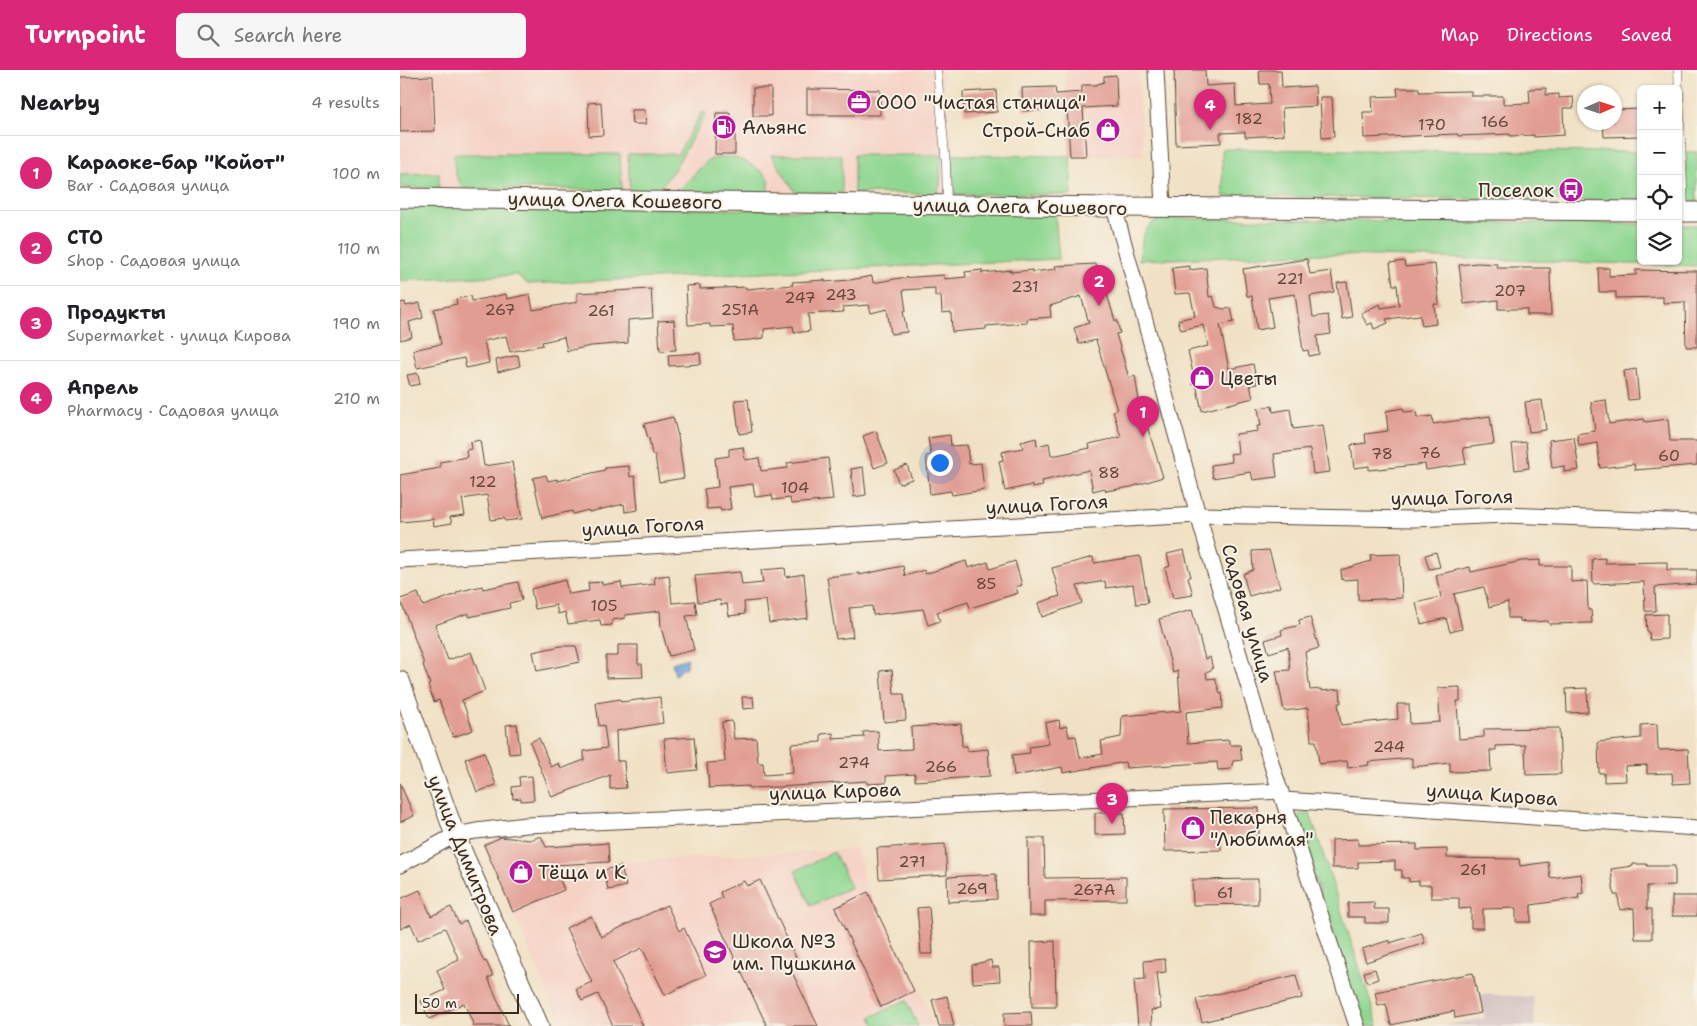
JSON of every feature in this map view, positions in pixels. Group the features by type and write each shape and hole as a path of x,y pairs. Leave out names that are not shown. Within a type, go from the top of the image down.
{"street":[{"path":"1156,70 1163,207"},
{"name":"улица Олега Кошевого","path":"400,198 1114,207 1637,211"},
{"name":"Садовая улица","path":"1114,207 1198,515 1282,796 1357,1026"},
{"name":"улица Гоголя","path":"400,560 1198,515 1414,520 1505,515 1697,522"},
{"name":"улица Димитрова","path":"400,681 454,835 539,1026"},
{"name":"улица Кирова","path":"400,865 454,835 476,830 550,823 1282,796 1697,828"}],"lane":[{"path":"936,70 946,164 947,205"},
{"path":"1678,70 1686,212"}],"shaded area":[{"path":"400,70 942,70 955,194 400,187"},
{"path":"1065,70 1138,70 1143,156 1071,156"},
{"name":"Школа №3 им. Пушкина","path":"857,849 865,883 921,992 933,1026 562,1026 513,912 564,890 554,865"},
{"path":"1480,994 1533,997 1535,1026 1442,1026 1485,1018"}],"green space":[{"path":"701,113 706,113 674,170 657,191 630,190 628,154 678,154"},
{"path":"1222,149 1637,152 1637,201 1223,196"},
{"path":"1685,152 1697,152 1697,202 1688,202"},
{"path":"454,154 620,154 622,190 464,188 456,176"},
{"path":"771,155 842,155 842,193 796,193"},
{"path":"854,155 941,155 940,184 937,194 854,193"},
{"path":"951,155 1070,156 1072,195 955,194"},
{"path":"732,157 753,166 767,177 770,181 767,193 681,191 680,189 707,161 715,158"},
{"path":"439,173 439,188 400,187 400,174"},
{"path":"400,206 1055,213 1059,259 528,284 517,275 400,281"},
{"path":"1163,218 1637,224 1637,264 1313,254 1139,260 1144,234 1156,221"},
{"path":"1682,225 1697,225 1697,266 1665,265 1682,265"},
{"path":"1310,813 1378,1026 1361,1026 1296,818 1299,815"},
{"path":"834,852 851,887 811,906 795,871"},
{"path":"906,1000 918,1026 875,1026 871,1017"}],"water":[{"path":"688,658 686,667 675,675 672,663"}],"building":[{"path":"1174,70 1205,70 1206,86 1235,84 1236,106 1270,104 1269,84 1260,84 1259,70 1281,70 1282,88 1315,86 1316,106 1282,108 1284,135 1245,137 1245,132 1220,133 1221,143 1176,145"},
{"path":"1116,75 1117,106 1083,108 1086,156 1070,156 1067,108 1023,111 1022,88 1055,87 1056,94 1082,92 1082,85 1095,85 1104,82 1104,76"},
{"path":"433,76 435,131 400,132 400,77"},
{"path":"753,88 771,88 771,116 753,116"},
{"path":"1397,88 1419,88 1419,92 1471,91 1471,96 1503,96 1503,104 1530,103 1529,89 1546,88 1546,95 1559,94 1559,98 1573,97 1574,108 1563,108 1564,135 1534,137 1534,135 1510,136 1510,134 1458,136 1458,134 1364,138 1363,112 1373,112 1372,97 1398,96"},
{"path":"807,89 880,90 880,115 807,115"},
{"path":"996,90 997,112 964,114 963,92"},
{"path":"1320,97 1332,97 1334,137 1322,138"},
{"path":"601,102 603,135 589,136 588,103"},
{"path":"1637,109 1637,136 1604,137 1604,130 1622,130 1622,110"},
{"path":"631,110 645,110 646,124 632,124"},
{"path":"716,113 730,113 730,120 735,120 735,154 715,154"},
{"path":"1307,259 1310,274 1331,271 1334,292 1310,296 1313,317 1328,315 1331,334 1317,336 1319,354 1309,356 1308,350 1303,351 1295,294 1268,298 1273,327 1257,330 1252,296 1247,296 1243,269"},
{"path":"1404,261 1405,267 1435,264 1439,304 1434,304 1436,324 1422,326 1420,315 1386,319 1388,323 1374,329 1372,323 1367,325 1361,313 1380,304 1381,308 1399,305 1397,285 1393,285 1390,263"},
{"path":"1477,263 1497,264 1497,268 1550,268 1551,315 1527,315 1527,309 1498,309 1498,300 1464,304 1459,265"},
{"path":"1096,264 1115,321 1117,320 1120,333 1116,334 1129,378 1135,376 1139,400 1163,477 1131,487 1106,491 1105,488 1093,491 1089,470 1042,481 1043,486 1032,488 1032,485 1005,491 999,461 1003,460 1002,452 1023,448 1021,442 1036,438 1037,446 1049,443 1051,455 1057,455 1090,448 1089,444 1121,437 1113,411 1117,410 1096,340 1079,344 1074,328 1089,323 1081,296 1050,306 1051,317 1027,319 1027,323 986,326 986,329 952,332 951,312 942,313 941,296 935,296 935,288 903,290 906,311 903,311 907,332 891,334 887,309 871,313 869,305 843,307 844,312 808,314 810,331 794,333 793,326 764,329 764,338 750,340 734,341 733,326 710,327 710,324 688,325 686,286 700,285 700,289 746,287 746,289 793,285 792,282 825,280 825,282 872,276 873,283 900,278 944,275 945,279 966,277 965,272 982,270 982,273 1011,270 1011,272 1032,270 1033,272 1056,269 1055,266"},
{"path":"1190,266 1190,270 1206,268 1209,297 1213,296 1216,307 1231,308 1234,322 1220,325 1229,369 1253,364 1257,384 1250,385 1253,398 1202,411 1196,384 1193,385 1191,374 1193,373 1188,351 1208,346 1203,325 1181,330 1178,320 1195,316 1190,293 1175,294 1172,268"},
{"path":"1598,268 1609,268 1609,276 1636,275 1636,270 1697,271 1697,347 1686,347 1685,302 1663,303 1663,297 1616,298 1616,292 1599,292"},
{"path":"1347,282 1352,317 1342,319 1337,283"},
{"path":"651,289 653,318 628,320 628,343 591,346 567,351 564,337 542,342 543,345 510,352 506,336 484,341 489,363 466,368 464,358 417,368 413,350 441,344 434,309 457,304 456,299 471,296 472,301 506,294 507,299 530,294 533,310 577,302 577,293"},
{"path":"405,302 406,306 420,303 423,318 409,322 412,337 400,340 400,303"},
{"path":"674,320 676,350 660,351 658,321"},
{"path":"700,353 701,364 669,366 668,355"},
{"path":"518,355 520,366 498,372 496,360"},
{"path":"1636,369 1639,399 1628,400 1624,371"},
{"path":"418,373 420,384 410,386 407,375"},
{"path":"748,399 752,432 739,434 735,400"},
{"path":"1542,400 1546,430 1529,432 1525,402"},
{"path":"1606,400 1609,424 1644,419 1645,422 1668,419 1670,441 1697,441 1697,465 1635,470 1634,464 1600,468 1597,443 1579,446 1577,434 1595,431 1591,402"},
{"path":"1272,406 1273,412 1290,409 1293,429 1323,425 1330,472 1313,474 1310,449 1274,454 1277,477 1253,480 1251,472 1213,478 1211,465 1232,462 1230,454 1238,453 1236,434 1258,431 1257,426 1261,426 1258,408"},
{"path":"1403,408 1404,412 1416,411 1417,418 1432,416 1433,424 1490,416 1494,444 1463,448 1466,464 1426,470 1425,464 1369,470 1369,466 1354,468 1351,445 1366,443 1365,434 1388,431 1386,411"},
{"path":"673,417 678,436 684,478 659,482 655,455 652,455 644,424"},
{"path":"876,431 888,463 874,468 863,436"},
{"path":"950,435 951,446 967,445 969,464 981,463 984,490 952,495 951,491 930,494 926,456 931,455 928,438"},
{"path":"1574,437 1579,470 1564,472 1564,466 1552,468 1549,440"},
{"path":"480,440 484,466 512,462 522,519 505,521 504,518 491,520 487,495 462,499 465,515 450,517 452,523 434,526 433,519 400,522 400,475 440,468 440,462 467,457 466,450 471,449 470,442"},
{"path":"1526,442 1529,468 1515,470 1512,444"},
{"path":"743,447 745,460 759,458 761,471 788,468 787,463 828,458 833,500 791,504 790,498 773,500 772,495 755,497 753,484 728,487 731,509 721,511 720,508 707,509 704,489 718,487 715,458 729,456 729,449"},
{"path":"907,465 912,479 899,484 894,470"},
{"path":"629,466 630,477 635,476 638,510 625,512 624,504 589,512 588,510 573,514 572,511 542,518 533,478 546,475 548,481 557,479 558,481 605,470 605,468"},
{"path":"863,467 866,495 854,497 851,469"},
{"path":"1184,550 1191,577 1188,577 1193,595 1173,598 1165,568 1170,566 1167,554"},
{"path":"1269,550 1280,587 1249,596 1243,574 1253,570 1252,551"},
{"path":"1436,552 1440,567 1429,569 1425,555"},
{"path":"1400,554 1402,598 1358,600 1358,579 1342,580 1341,570 1371,561 1370,555"},
{"path":"1140,556 1148,603 1136,604 1133,584 1106,588 1105,581 1077,586 1082,603 1042,617 1038,603 1060,596 1052,568 1093,557 1094,563"},
{"path":"1605,558 1605,563 1667,562 1667,570 1697,570 1697,584 1655,587 1656,611 1645,611 1644,582 1593,584 1592,559"},
{"path":"1540,560 1540,566 1571,566 1571,582 1587,581 1588,610 1591,610 1592,623 1549,624 1548,621 1528,622 1520,621 1520,618 1508,618 1508,602 1489,607 1484,587 1454,594 1462,629 1450,632 1446,618 1421,624 1416,603 1441,597 1436,575 1470,567 1471,572 1522,561"},
{"path":"966,561 968,568 988,562 990,569 1015,561 1022,585 1016,587 1018,593 970,608 968,602 937,612 940,621 928,625 923,609 873,615 872,606 849,608 853,637 836,639 827,577 859,573 859,575 903,566 905,576 924,570 925,574"},
{"path":"785,568 786,577 804,574 808,618 769,623 766,600 744,602 745,614 729,616 727,604 721,605 720,600 698,602 695,576 740,572 742,585 763,583 761,570"},
{"path":"669,575 672,603 695,601 697,615 686,616 694,650 669,656 661,627 660,611 625,615 625,618 612,620 612,625 601,626 600,620 568,624 565,612 558,614 556,605 535,609 531,589 565,580 568,594 589,591 588,583 602,582 602,585 621,582 622,588 655,584 654,577"},
{"path":"518,582 522,600 509,603 510,608 469,617 469,613 435,625 448,660 471,652 485,691 462,700 473,730 453,737 439,700 434,702 424,664 400,599 418,593 423,606 457,594 457,592 482,586 483,589"},
{"path":"1192,610 1205,659 1210,657 1213,669 1206,672 1207,679 1215,678 1220,694 1222,693 1223,708 1186,712 1188,743 1229,740 1229,745 1240,745 1242,760 1233,761 1231,769 1218,770 1217,762 1126,768 1125,762 1063,773 1062,767 1014,776 1012,755 1030,753 1029,747 1049,744 1045,723 1059,720 1060,728 1067,726 1069,737 1076,736 1080,758 1103,754 1101,741 1121,737 1122,716 1181,711 1178,671 1173,673 1159,619"},
{"path":"1667,614 1667,639 1650,640 1649,632 1647,632 1646,615"},
{"path":"1310,617 1319,648 1305,652 1310,690 1340,689 1341,703 1338,703 1341,725 1398,719 1397,704 1409,704 1410,724 1440,722 1438,688 1460,687 1460,701 1457,701 1459,739 1484,737 1484,729 1559,728 1561,774 1526,775 1525,745 1496,746 1496,750 1490,750 1491,771 1450,772 1450,763 1412,767 1412,758 1368,762 1369,765 1348,768 1347,761 1319,764 1316,741 1311,741 1308,708 1284,711 1276,671 1290,670 1288,647 1269,653 1265,640 1282,635 1281,630 1300,625 1299,620"},
{"path":"618,645 638,645 638,664 642,664 643,677 606,678 606,656 618,656"},
{"path":"561,646 576,646 580,662 537,671 533,652"},
{"path":"892,670 894,694 904,694 906,720 884,722 880,671"},
{"path":"1587,688 1588,712 1567,713 1566,689"},
{"path":"660,697 663,723 616,731 617,761 624,761 626,788 610,789 610,775 552,797 530,742 539,738 551,767 559,763 561,769 584,760 584,751 607,748 604,725 599,726 596,703 620,699 621,702"},
{"path":"742,697 753,697 754,708 743,709"},
{"path":"732,721 734,739 756,738 758,763 763,763 764,775 793,773 791,744 821,742 821,734 833,733 833,739 864,737 863,732 878,731 879,751 912,749 911,727 961,724 962,746 967,746 967,751 988,749 990,776 915,781 915,774 886,776 886,783 867,784 867,781 779,787 709,788 707,763 725,762 722,722"},
{"path":"517,724 520,753 509,754 506,725"},
{"path":"1657,724 1658,750 1688,749 1690,783 1673,784 1672,773 1647,774 1647,765 1625,766 1626,781 1604,782 1604,773 1599,773 1598,742 1641,738 1641,725"},
{"path":"694,737 697,770 667,773 664,739"},
{"path":"484,752 496,785 477,792 465,759"},
{"path":"532,776 534,800 521,801 521,798 513,799 512,787 520,786 519,777"},
{"path":"400,783 414,816 400,822"},
{"path":"1259,808 1259,836 1221,837 1221,850 1165,851 1164,809"},
{"path":"1095,813 1124,813 1125,834 1095,835"},
{"path":"541,836 546,847 608,843 609,862 554,865 564,890 513,912 484,845 501,837 530,840"},
{"path":"1028,838 1044,838 1045,878 1126,877 1126,900 1045,901 1045,916 1029,916"},
{"path":"1358,839 1358,845 1417,844 1417,850 1447,849 1447,858 1519,859 1520,866 1548,862 1550,878 1581,874 1583,893 1578,894 1579,898 1531,905 1531,922 1516,922 1516,908 1483,909 1483,928 1471,928 1471,908 1459,909 1459,898 1431,898 1431,885 1419,885 1419,881 1409,882 1409,878 1402,878 1402,870 1395,870 1395,861 1358,862 1358,868 1332,868 1332,840"},
{"path":"945,844 947,875 879,879 877,848"},
{"path":"1633,864 1675,866 1675,885 1647,886 1647,909 1652,909 1652,939 1635,939 1634,908 1620,910 1618,895 1614,895 1611,869 1633,866"},
{"path":"621,866 626,886 608,890 604,870"},
{"path":"996,874 997,899 948,902 947,877"},
{"path":"1258,879 1258,904 1193,905 1192,880"},
{"path":"760,880 799,964 790,968 818,1026 767,1026 709,904 722,898 720,892 744,881 747,886"},
{"path":"420,890 431,916 451,907 459,924 466,921 484,962 486,961 493,976 488,978 509,1026 474,1026 464,1003 429,1019 421,1001 445,990 437,970 459,960 445,928 418,940 411,924 400,929 400,899"},
{"path":"868,892 914,991 881,1007 835,908"},
{"path":"1672,896 1697,896 1697,916 1672,916"},
{"path":"1374,902 1374,909 1389,909 1389,923 1365,923 1365,917 1348,917 1348,903"},
{"path":"667,905 679,931 684,928 706,975 665,995 642,948 613,962 643,1026 613,1026 598,994 582,1001 576,989 592,982 566,928 591,916 601,937"},
{"path":"929,907 933,954 921,954 917,908"},
{"path":"1422,933 1425,943 1366,962 1362,949"},
{"path":"1055,941 1056,1007 1032,1007 1031,942"},
{"path":"1165,959 1166,972 1157,973 1161,1009 1151,1010 1152,1026 1138,1026 1134,980 1145,979 1144,961"},
{"path":"991,960 992,967 999,967 1000,981 973,983 972,965"},
{"path":"1375,969 1378,979 1367,983 1364,972"},
{"path":"1473,973 1481,1013 1455,1018 1454,1011 1391,1025 1386,1004 1378,1006 1375,992"},
{"path":"1296,975 1302,998 1202,1022 1196,999"},
{"path":"947,996 954,1026 939,1026 932,1000"},
{"path":"1031,1012 1032,1026 1004,1026 1004,1013"}],"place":[{"name":"ООО \"Чистая станица\"","path":"859,102"},
{"name":"Альянс","path":"724,127"},
{"name":"Строй-Снаб","path":"1108,130"},
{"name":"Апрель","path":"1210,130"},
{"name":"Поселок","path":"1571,190"},
{"name":"СТО","path":"1099,306"},
{"name":"Цветы","path":"1202,378"},
{"name":"Караоке-бар \"Койот\"","path":"1143,437"},
{"name":"Продукты","path":"1112,824"},
{"name":"Пекарня \"Любимая\"","path":"1193,828"},
{"name":"Тёща и К","path":"521,872"},
{"name":"Школа №3 им. Пушкина","path":"715,952"}]}
